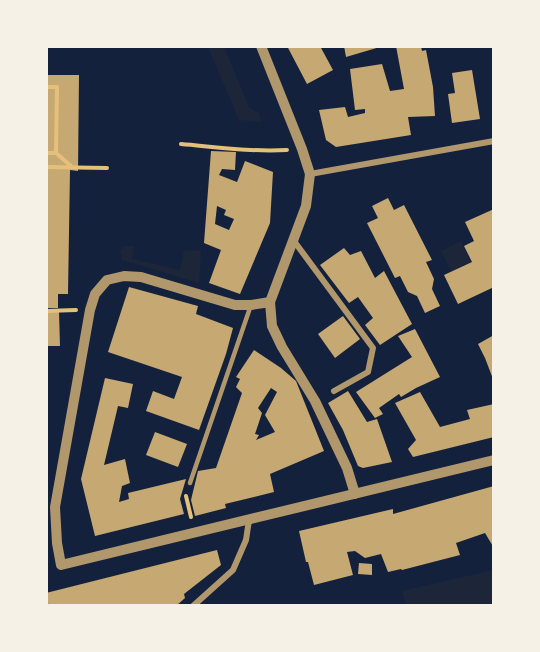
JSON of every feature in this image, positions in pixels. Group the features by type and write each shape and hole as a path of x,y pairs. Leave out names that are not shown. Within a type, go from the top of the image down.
{"street":[{"path":"261,46 310,174 306,206 270,302 272,326 315,401 347,468 355,494"},
{"path":"310,174 494,141"},
{"path":"294,241 373,348 368,372 334,391"},
{"path":"270,302 235,305 141,277 124,276 107,280 95,294 90,310 55,507 61,566 494,460"},
{"path":"193,606 233,570 246,540 249,520"}],"lane":[{"path":"190,483 251,305"}],"path":[{"path":"46,87 57,87 56,153"},
{"path":"181,144 267,151"},
{"path":"46,153 56,153 73,168"},
{"path":"46,167 107,168"},
{"path":"46,310 90,310"}],"shaded area":[{"path":"208,47 224,47 249,107 259,113 261,122 239,120"},
{"path":"461,241 470,262 451,271 441,251"},
{"path":"125,246 134,246 132,259 180,270 184,250 201,251 199,283 122,260 120,250"},
{"path":"493,570 493,605 406,605 402,591"}],"building":[{"path":"287,46 320,46 333,70 307,84"},
{"path":"344,46 380,46 380,47 346,57"},
{"path":"396,46 421,46 422,51 426,50 433,87 435,116 408,117 411,135 336,147 326,140 319,110 345,107 348,117 365,113 365,109 355,110 350,69 382,64 390,91 404,89"},
{"path":"472,70 480,119 452,123 448,94 455,93 452,73"},
{"path":"46,75 79,75 78,171 70,170 68,294 58,294 58,308 46,308"},
{"path":"211,151 236,152 235,170 222,169 219,175 237,182 245,161 273,172 270,223 240,294 209,283 221,250 204,243","holes":["217,206 226,210 224,215 234,219 229,230 215,224"]},
{"path":"388,198 394,210 404,205 432,260 426,262 434,279 432,289 440,306 425,313 417,296 408,292 400,276 395,278 367,223 378,218 372,206"},
{"path":"494,209 494,287 458,304 444,275 472,262 464,246 474,241 465,222"},
{"path":"344,248 350,255 361,251 375,278 384,271 412,324 380,345 365,325 373,318 358,297 349,303 320,265"},
{"path":"129,287 198,306 196,314 233,328 199,430 146,411 153,391 174,399 182,377 108,352"},
{"path":"46,312 59,312 60,346 46,346"},
{"path":"343,316 360,339 335,358 318,334"},
{"path":"415,329 440,377 401,397 399,394 379,408 383,414 375,418 356,392 412,357 398,336"},
{"path":"494,335 494,379 493,379 478,344"},
{"path":"254,350 281,368 296,381 324,451 270,474 274,492 225,504 226,508 195,516 191,500 198,471 216,468 242,393 236,387 240,379 236,377","holes":["271,388 277,392 265,415 275,432 256,440 259,435 255,434 262,413 258,408"]},
{"path":"105,378 133,384 128,408 118,406 104,465 125,459 130,483 122,486 119,502 129,499 128,493 186,479 180,499 184,514 95,536 81,479"},
{"path":"348,391 367,422 377,419 392,462 363,468 358,466 343,430 328,403"},
{"path":"420,392 440,427 470,419 467,410 494,404 494,437 413,457 408,449 416,440 395,403"},
{"path":"155,432 187,444 178,467 146,455"},
{"path":"494,486 494,548 485,533 456,543 460,555 388,572 381,554 365,558 355,551 347,552 353,575 314,585 299,531 393,509 393,514"},
{"path":"217,550 221,565 184,594 185,598 176,606 49,606 46,598 46,593"},
{"path":"359,563 372,564 372,575 358,574"}]}
